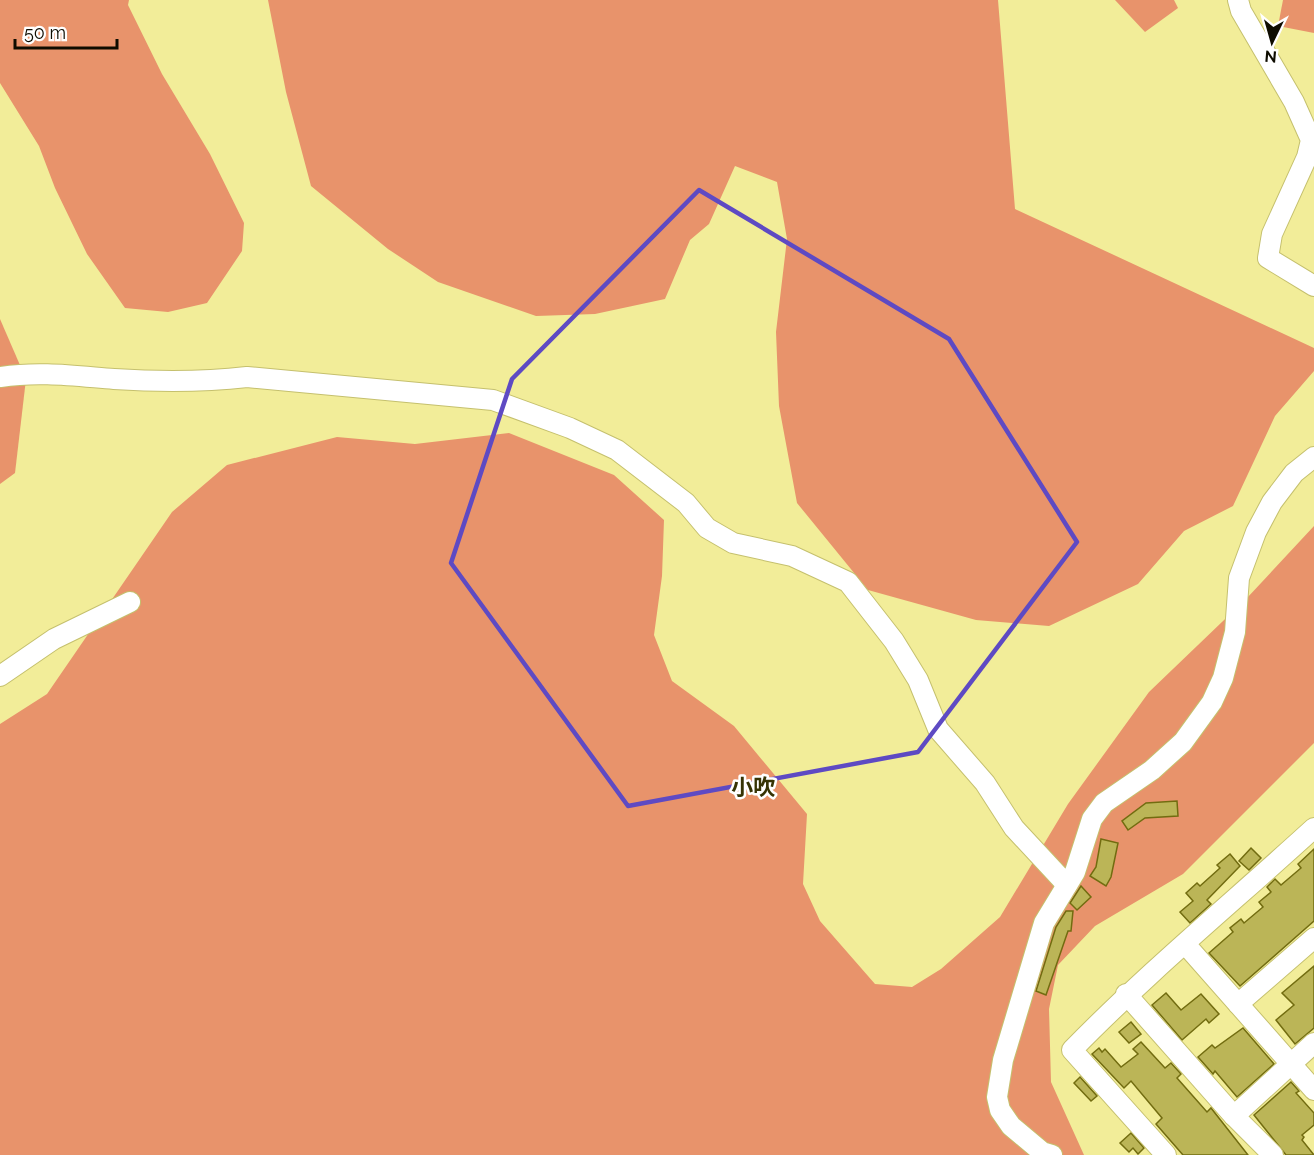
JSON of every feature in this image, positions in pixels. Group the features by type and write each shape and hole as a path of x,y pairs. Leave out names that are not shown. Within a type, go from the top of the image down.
{"street":[{"path":"1238,0 1294,102 1311,140 1307,157 1272,234 1268,258 1314,286"},
{"path":"0,377 27,373 211,381 248,376 492,400 570,428 617,450 686,503 707,528 733,543 792,556 848,582 894,641 918,680 938,729 985,783 1014,828 1067,885"},
{"path":"1052,1155 1042,1152 1011,1126 1000,1110 997,1097 1003,1060 1044,923 1067,885 1086,842 1092,819 1104,803 1152,770 1183,742 1212,702 1223,678 1235,632 1239,578 1256,532 1272,502 1294,473 1314,457"},
{"path":"0,676 54,639 130,602"},
{"path":"1166,1155 1072,1050 1126,994 1186,945 1314,828"},
{"path":"1238,1004 1314,938"},
{"path":"1186,945 1314,1090"},
{"path":"1126,994 1234,1116 1273,1155"},
{"path":"1234,1116 1314,1043"}],"highlighted area":[{"path":"699,190 949,339 1077,542 918,752 628,806 451,563 512,379"}],"shaded area":[{"path":"0,0 129,0 128,5 162,74 210,154 244,223 242,251 207,303 168,312 125,308 87,254 55,188 39,146 0,83"},
{"path":"268,0 998,0 1015,209 1314,348 1314,371 1275,416 1233,506 1184,531 1138,584 1049,626 976,620 868,590 797,503 779,406 776,332 787,239 777,182 735,166 709,224 690,240 665,299 595,314 536,316 438,282 388,249 311,186 286,92"},
{"path":"1115,0 1174,0 1178,8 1145,32"},
{"path":"1283,0 1314,0 1314,33 1278,26"},
{"path":"0,319 26,379 15,473 0,484"},
{"path":"509,433 614,475 664,520 662,576 654,635 672,681 734,726 807,814 803,884 820,921 875,984 912,987 941,969 1000,917 1068,804 1149,692 1247,598 1314,526 1314,743 1183,874 1095,926 1058,965 1049,1009 1051,1082 1084,1155 0,1155 0,724 47,694 172,512 227,465 337,437 415,444"}],"building":[{"path":"1177,801 1178,816 1145,818 1128,830 1122,821 1146,803"},
{"path":"1101,839 1118,843 1111,877 1106,886 1090,876 1096,867"},
{"path":"1251,848 1261,858 1249,870 1239,861"},
{"path":"1314,849 1314,921 1240,986 1209,953 1233,932 1230,928 1241,919 1244,923 1263,907 1259,902 1271,892 1267,887 1275,879 1281,885 1301,868 1298,864"},
{"path":"1230,854 1240,866 1207,900 1211,904 1190,923 1180,912 1193,901 1186,893 1197,883 1200,886 1220,868 1217,865"},
{"path":"1081,886 1091,897 1077,910 1070,903"},
{"path":"1066,911 1073,911 1071,931 1068,931 1046,995 1036,991 1056,927"},
{"path":"1314,966 1314,1028 1295,1044 1276,1020 1294,1005 1282,993"},
{"path":"1166,993 1181,1010 1201,994 1219,1014 1209,1023 1206,1019 1182,1040 1152,1005"},
{"path":"1131,1022 1141,1034 1129,1043 1119,1032"},
{"path":"1243,1028 1274,1064 1237,1097 1215,1071 1213,1074 1198,1057 1212,1045 1215,1048"},
{"path":"1141,1042 1165,1068 1171,1063 1181,1074 1177,1078 1207,1112 1211,1108 1248,1155 1183,1155 1156,1124 1162,1118 1131,1081 1124,1088 1092,1054 1099,1048 1102,1052 1105,1049 1121,1067 1138,1054 1133,1049"},
{"path":"1080,1077 1097,1096 1091,1101 1074,1083"},
{"path":"1291,1082 1299,1091 1296,1093 1314,1113 1314,1125 1302,1135 1304,1137 1302,1140 1314,1155 1286,1155 1254,1115"},
{"path":"1131,1133 1144,1148 1138,1154 1133,1148 1129,1152 1120,1143"}],"district":[{"name":"小吹","path":"753,787"}]}
